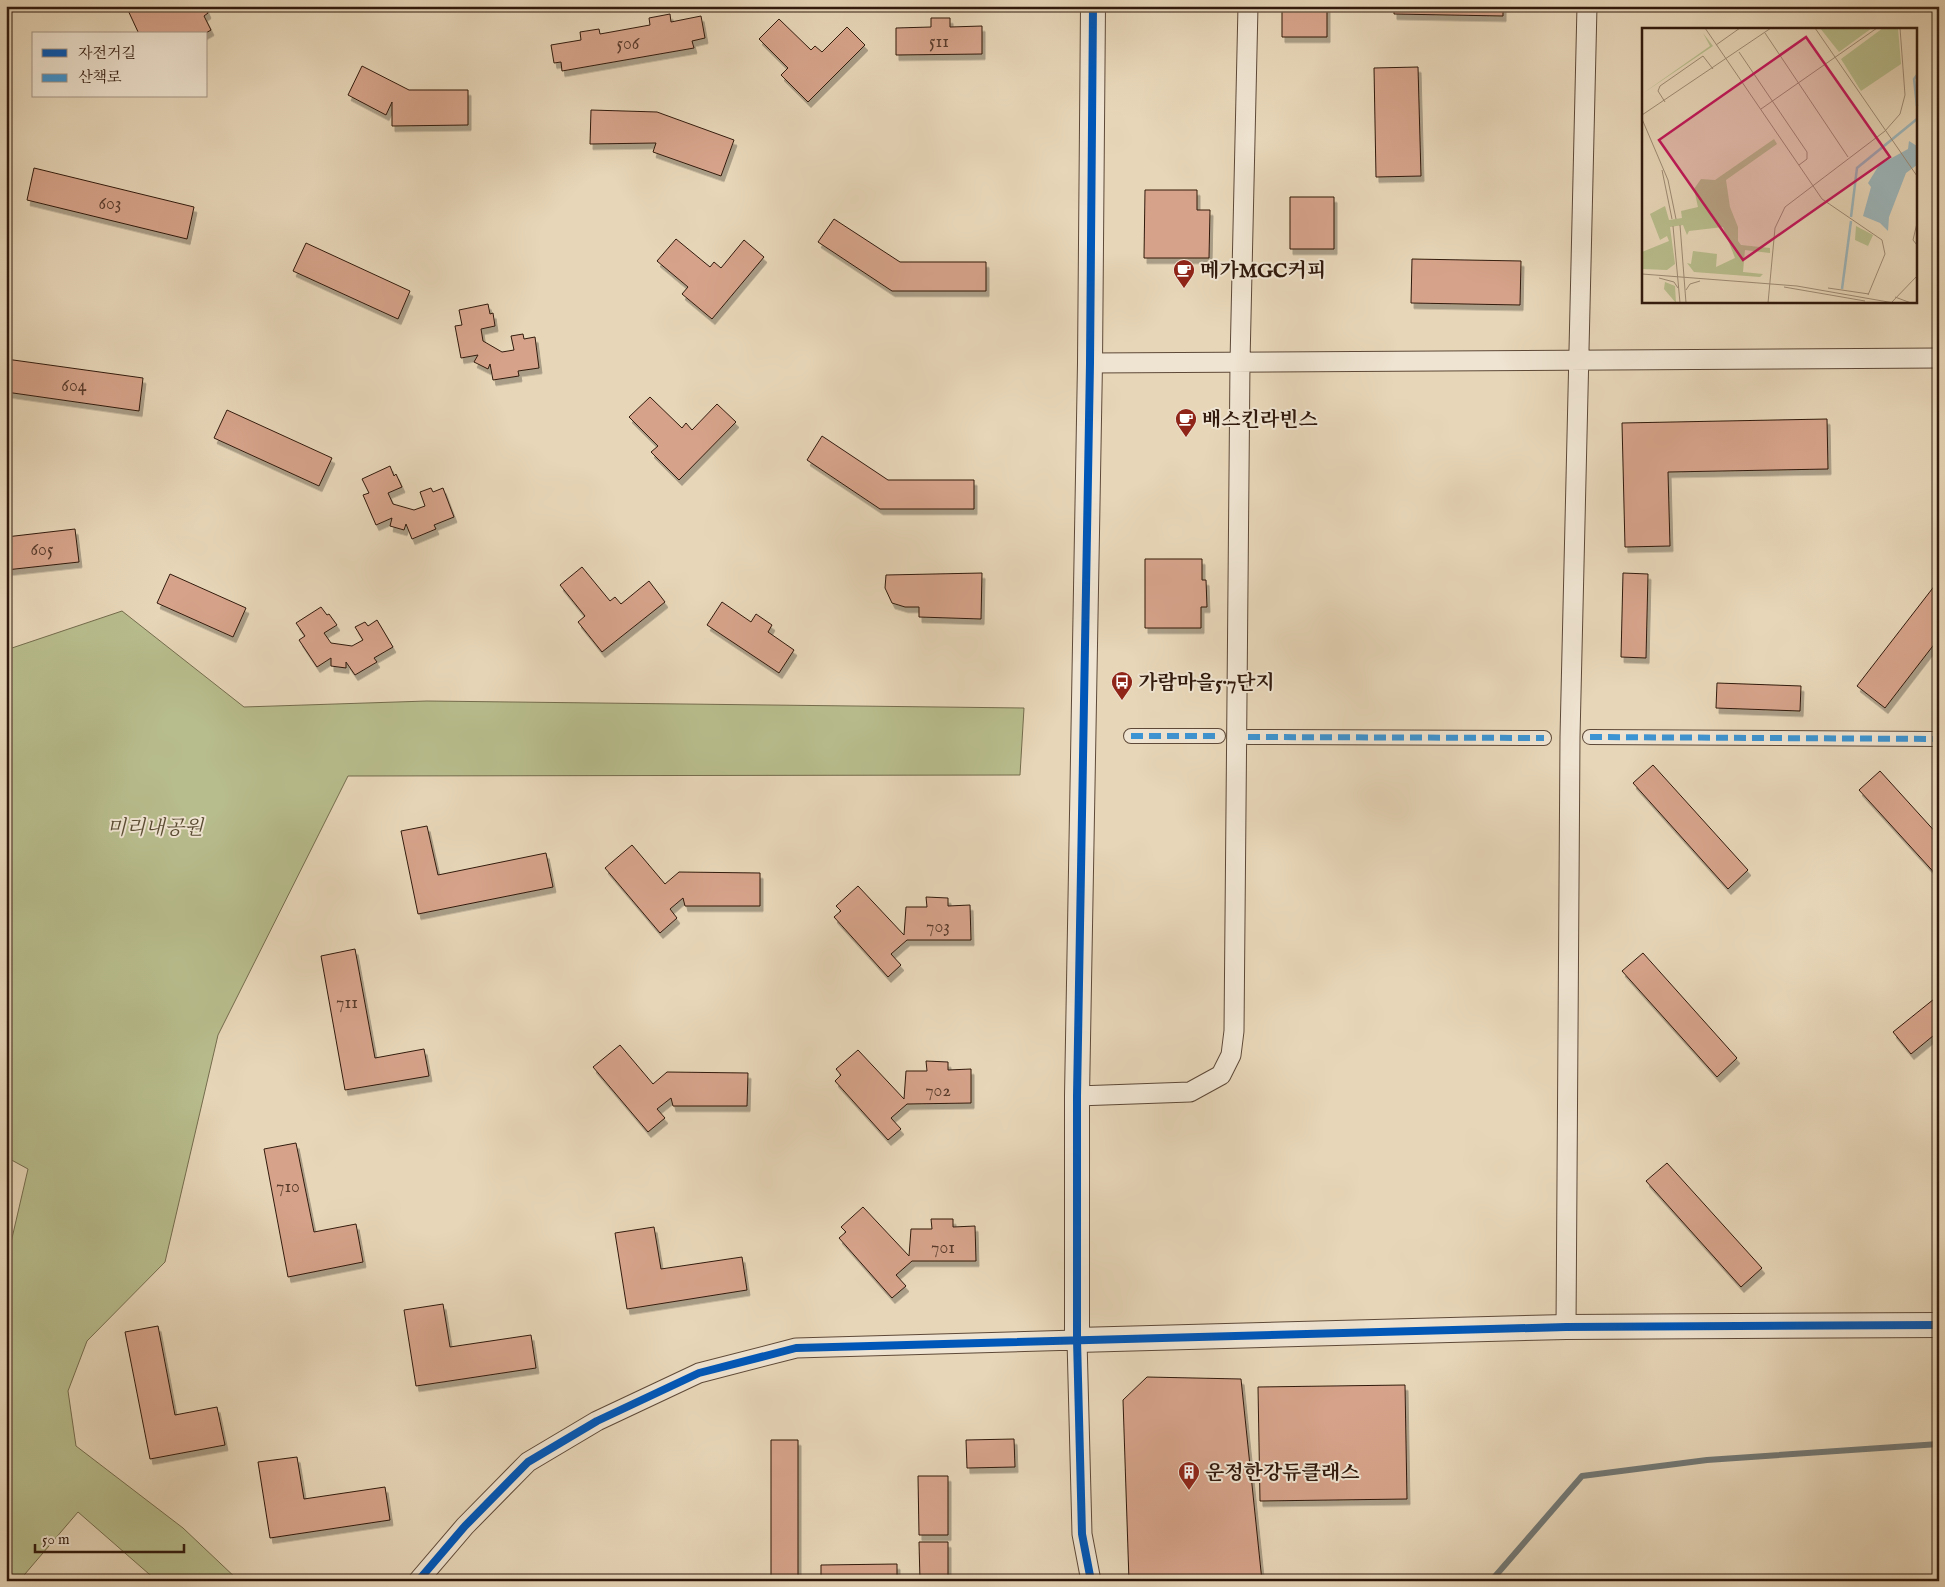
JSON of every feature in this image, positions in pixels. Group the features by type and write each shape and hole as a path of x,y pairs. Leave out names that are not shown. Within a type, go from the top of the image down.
{"street":[{"path":"1091,1581 1082,1534 1077,1340 1077,1096 1090,363 1092,6"},
{"path":"1077,1096 1190,1092 1220,1075 1231,1055 1234,1021 1240,362 1248,6"},
{"path":"1566,1327 1570,737 1587,6"},
{"path":"1090,363 1939,358"},
{"path":"1131,736 1218,736"},
{"path":"1248,737 1544,738"},
{"path":"1590,737 1939,738"},
{"path":"418,1581 464,1526 528,1462 598,1421 698,1373 796,1348 1566,1327 1939,1325"}],"green space":[{"name":"미리내공원","path":"122,611 244,707 427,701 1024,708 1020,775 348,776 218,1035 165,1262 87,1341 68,1391 76,1446 183,1528 239,1581 157,1581 78,1512 19,1581 6,1581 6,1264 28,1169 6,1157 6,650"}],"building":[{"path":"126,6 192,6 193,9 205,6 208,13 204,16 211,30 208,32 138,32"},
{"path":"1282,6 1327,6 1327,37 1282,37"},
{"path":"1394,6 1503,6 1503,16 1394,14"},
{"path":"670,14 671,22 701,16 705,38 692,41 694,48 562,71 561,62 554,63 551,45 581,40 580,32 599,29 600,34 650,25 649,18"},
{"path":"931,18 950,18 950,27 982,26 982,54 896,55 896,28 931,27"},
{"path":"779,19 811,50 815,46 822,52 847,27 865,45 808,102 781,75 788,68 759,39"},
{"path":"362,66 409,90 468,90 468,125 392,126 392,102 386,115 348,95"},
{"path":"1418,67 1421,176 1376,177 1374,68"},
{"path":"591,110 657,112 734,140 721,176 653,152 656,143 590,144"},
{"path":"34,168 194,207 187,239 27,200"},
{"path":"1145,190 1197,190 1197,210 1210,210 1209,258 1144,258"},
{"path":"1290,197 1334,197 1334,249 1290,249"},
{"path":"834,219 900,262 986,262 986,291 892,291 818,242"},
{"path":"676,239 710,267 714,262 721,268 744,240 764,257 712,319 682,294 688,287 657,261"},
{"path":"306,243 410,291 398,319 293,271"},
{"path":"1412,259 1521,261 1520,305 1411,303"},
{"path":"488,304 490,314 493,313 495,326 481,329 483,341 502,352 514,350 511,336 523,334 524,339 535,337 539,368 518,371 519,376 493,380 490,364 488,369 474,362 478,355 461,358 455,326 462,325 459,310"},
{"path":"6,359 143,378 139,411 6,392"},
{"path":"650,397 682,428 686,423 692,430 717,404 736,422 679,480 651,452 658,446 629,417"},
{"path":"227,410 332,458 319,486 214,438"},
{"path":"1827,419 1828,469 1668,472 1670,546 1625,547 1622,423"},
{"path":"822,436 888,480 974,480 974,509 880,509 807,460"},
{"path":"390,466 402,487 388,493 393,504 414,510 425,506 420,492 431,488 433,492 443,488 454,517 434,525 436,529 412,539 406,524 404,530 390,526 392,518 376,525 363,495 369,493 362,479"},
{"path":"75,529 79,562 6,570 6,537"},
{"path":"1145,559 1202,559 1202,580 1206,580 1207,607 1201,607 1201,628 1145,628"},
{"path":"582,567 610,601 615,597 621,604 649,581 665,602 602,652 578,622 585,616 560,585"},
{"path":"982,573 981,619 919,617 919,607 905,607 892,603 885,588 886,575"},
{"path":"1623,573 1648,574 1646,658 1621,657"},
{"path":"170,574 246,608 233,637 157,603"},
{"path":"1939,580 1939,638 1885,708 1857,686"},
{"path":"722,602 751,622 756,614 772,625 768,632 794,650 779,673 707,625"},
{"path":"321,607 337,625 324,633 331,643 352,646 363,640 355,627 365,622 368,626 377,620 393,647 374,658 377,662 355,675 346,662 346,668 331,666 331,658 317,667 299,640 305,636 296,623"},
{"path":"1717,683 1801,686 1800,711 1716,708"},
{"path":"1653,765 1748,870 1728,889 1633,783"},
{"path":"1880,771 1939,836 1939,878 1859,790"},
{"path":"427,826 438,875 546,853 553,887 418,914 401,831"},
{"path":"632,845 665,884 679,872 760,873 760,906 685,906 683,898 670,909 677,918 660,933 605,868"},
{"path":"858,886 904,935 906,907 927,907 926,897 948,898 948,906 970,905 971,940 907,940 891,954 901,965 888,977 834,917 841,911 836,906"},
{"path":"355,949 375,1058 424,1049 429,1076 345,1090 321,956"},
{"path":"1643,953 1737,1058 1717,1077 1622,971"},
{"path":"1939,995 1939,1031 1911,1054 1893,1032"},
{"path":"620,1045 653,1084 667,1072 748,1073 747,1106 673,1106 671,1098 657,1109 665,1118 648,1132 593,1067"},
{"path":"858,1050 904,1099 906,1071 927,1071 926,1061 948,1062 948,1070 971,1069 971,1103 907,1104 891,1118 901,1129 888,1140 835,1081 841,1075 836,1069"},
{"path":"296,1143 314,1232 356,1224 363,1262 288,1277 264,1149"},
{"path":"1667,1163 1762,1268 1741,1287 1646,1181"},
{"path":"863,1207 909,1256 911,1229 932,1229 931,1219 953,1219 953,1227 975,1226 976,1261 912,1261 896,1275 906,1286 892,1298 839,1238 846,1232 841,1227"},
{"path":"654,1227 661,1269 742,1257 747,1290 627,1309 615,1233"},
{"path":"443,1304 450,1347 531,1335 536,1368 416,1386 404,1310"},
{"path":"158,1326 175,1415 217,1407 225,1445 150,1459 125,1332"},
{"name":"운정한강듀클래스","path":"1147,1377 1241,1379 1262,1581 1129,1581 1123,1400"},
{"path":"1405,1385 1407,1499 1260,1501 1258,1387"},
{"path":"1014,1439 1015,1467 967,1468 966,1440"},
{"path":"771,1440 798,1440 798,1581 771,1581"},
{"path":"297,1457 304,1499 385,1487 390,1520 270,1538 258,1462"},
{"path":"918,1476 948,1476 948,1535 919,1535"},
{"path":"919,1542 948,1542 948,1581 920,1581"},
{"path":"897,1564 897,1581 821,1581 821,1565"}],"waterway":[{"path":"1491,1581 1582,1476 1707,1460 1939,1444"}],"marked path":[{"path":"1131,736 1218,736"},
{"path":"1248,737 1544,738"},
{"path":"1590,737 1939,739"}],"cycle path":[{"path":"1091,1581 1082,1534 1077,1340 1077,1096 1090,363 1093,6"},
{"path":"418,1581 465,1526 528,1462 597,1421 699,1373 796,1348 1566,1327 1939,1325"}],"place":[{"name":"메가MGC커피","path":"1184,289"},
{"name":"배스킨라빈스","path":"1186,438"},
{"name":"가람마을5·7단지","path":"1122,701"},
{"name":"운정한강듀클래스","path":"1189,1491"}]}
